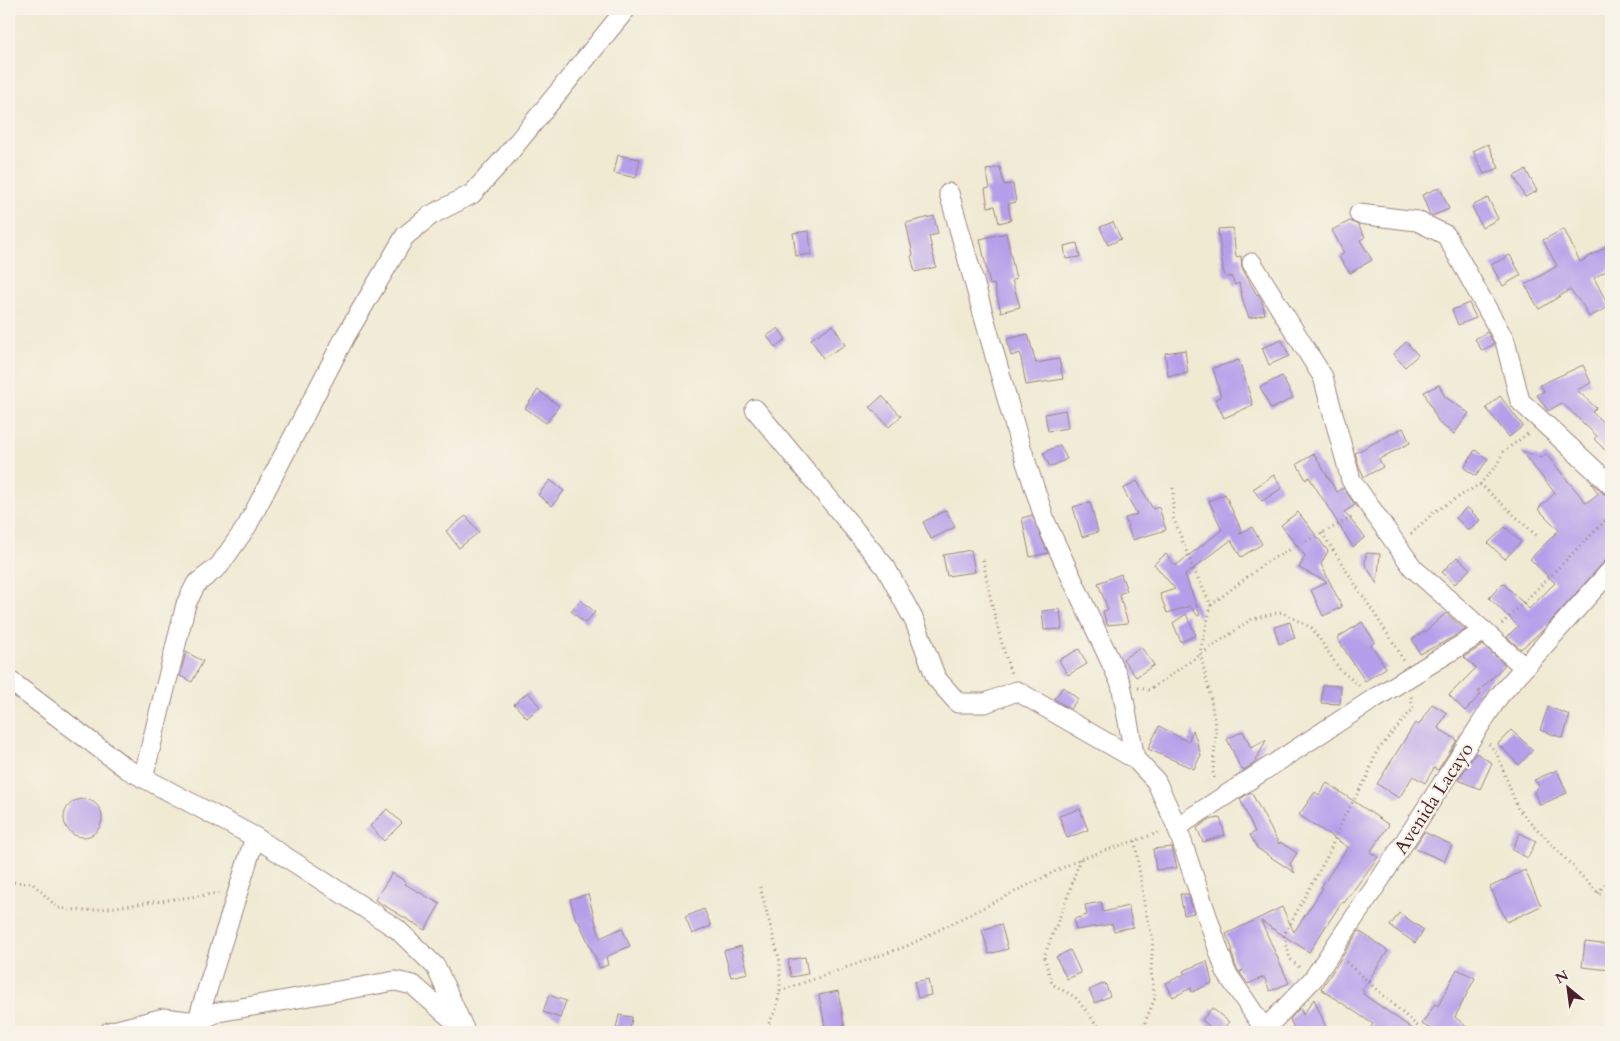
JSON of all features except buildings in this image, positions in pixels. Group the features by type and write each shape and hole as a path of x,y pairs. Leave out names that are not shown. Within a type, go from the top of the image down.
{"street":[{"path":"143,778 186,604 196,584 218,566 247,526 346,335 405,236 431,215 472,194 508,154 626,9"},
{"path":"949,193 1019,441 1046,522 1121,684 1135,760"},
{"path":"1359,214 1417,221 1446,236 1506,341 1520,401 1611,485"},
{"path":"1252,264 1323,377 1350,480 1413,568 1524,667"},
{"path":"755,408 886,568 915,622 936,678 958,703 985,703 1017,691 1135,760 1156,781 1177,827 1226,972 1263,1031"},
{"name":"Avenida Lacayo","path":"1263,1031 1313,979 1500,696 1611,570"},
{"path":"1177,827 1409,677 1487,634"},
{"path":"9,680 127,769 255,837 397,929 436,967 466,1031"},
{"path":"197,1022 255,837"},
{"path":"174,1032 218,1012 395,981 413,985 466,1031"},
{"path":"109,1032 164,1018 197,1022"}],"path":[{"path":"1397,546 1434,512 1480,484 1504,452 1520,438 1544,423"},
{"path":"1480,484 1537,536"},
{"path":"1174,488 1173,517 1193,568 1211,604 1200,654 1211,699 1216,733 1213,772 1219,800"},
{"path":"1211,604 1268,562 1370,508"},
{"path":"1487,634 1611,515"},
{"path":"1313,979 1290,959 1284,935 1328,855 1343,819 1367,777 1377,751 1413,709 1409,677 1398,650 1322,533"},
{"path":"983,560 1001,641 1017,691"},
{"path":"1121,684 1149,690 1252,619 1281,612 1312,628 1340,670 1376,698"},
{"path":"1477,730 1498,754 1518,808 1598,893 1611,898"},
{"path":"780,992 907,946 1080,859 1177,827"},
{"path":"1135,841 1145,909 1153,939 1150,971 1155,998 1141,1032"},
{"path":"1080,859 1067,899 1044,956 1052,984 1075,997 1098,1026 1117,1032"},
{"path":"1598,893 1611,876"},
{"path":"9,882 32,883 58,908 86,911 238,891"},
{"path":"760,887 780,962 780,992 776,1010 764,1032"},
{"path":"1333,950 1424,1032"}]}
